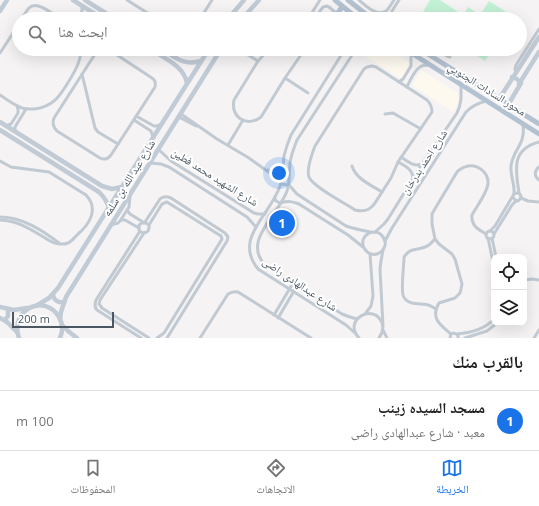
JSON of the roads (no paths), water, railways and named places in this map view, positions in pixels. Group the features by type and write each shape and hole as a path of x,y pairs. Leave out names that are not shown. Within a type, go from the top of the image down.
{"main road":[{"path":"0,11 7,0"},
{"path":"85,0 104,12"},
{"path":"234,12 244,0"},
{"path":"248,12 259,0"},
{"path":"335,0 348,12"},
{"path":"348,0 363,12"},
{"path":"75,1 92,12"},
{"path":"338,12 342,7"},
{"path":"498,99 539,37"},
{"path":"507,104 539,52"},
{"path":"161,56 180,68 186,76 187,83"},
{"path":"174,56 184,62 192,63 201,61"},
{"name":"شارع عبد الله بن سلمه","path":"0,307 8,309 30,308 43,302 58,288 204,56"},
{"name":"شارع عبد الله بن سلمه","path":"60,338 62,330 61,312 66,297 217,56"},
{"name":"محور السادات الجنوبي","path":"416,56 539,134"},
{"name":"محور السادات الجنوبي","path":"431,56 539,124"},
{"path":"515,75 523,77"},
{"path":"515,75 520,82"},
{"path":"0,122 102,186 112,189 122,187"},
{"path":"0,130 102,195 107,201 109,208"},
{"path":"126,180 135,186"},
{"path":"53,294 56,301 64,302"},
{"path":"36,306 48,307 53,310 61,322 75,337"},
{"path":"19,338 17,332 18,320 25,311 30,308"},
{"path":"8,309 8,316 2,319 12,326 17,332"}],"street":[{"path":"127,0 146,12"},
{"path":"208,0 209,5"},
{"path":"205,12 212,0"},
{"path":"359,0 376,12"},
{"path":"383,12 387,10 395,1"},
{"path":"392,12 395,1"},
{"path":"313,12 319,2 323,7"},
{"path":"27,12 30,8 36,5 41,6 50,12"},
{"path":"81,12 82,6"},
{"path":"319,12 323,7 328,6 335,12"},
{"path":"527,48 539,29"},
{"path":"0,53 12,35"},
{"path":"0,96 16,106 26,109 45,107 59,97 78,67 80,56"},
{"path":"94,56 54,118 53,122 57,131 102,159 110,157 155,87 155,81 152,78 119,56"},
{"path":"250,56 258,61"},
{"path":"263,56 234,100 233,110 235,114 239,118 248,122 253,122 261,117 300,56"},
{"name":"شارع عبدالهادى راضى","path":"340,56 291,135 286,148 281,183 275,199 253,232 249,247 251,259 258,269 346,325 357,336"},
{"path":"399,82 403,79 412,64 411,56"},
{"path":"515,75 516,65 522,56"},
{"name":"شارع عبدالهادى راضى","path":"350,58 297,140 292,156 289,185 284,198 257,242 257,249 258,256 266,266 342,314 350,318 357,319"},
{"path":"412,64 418,68"},
{"path":"407,87 418,68 421,66 430,65"},
{"path":"372,66 376,67 399,82 431,103 432,112 401,157 391,178 372,207 368,210 355,210 315,185 309,176 308,171 311,155 315,146 364,69 372,66"},
{"path":"82,74 95,128 98,132 118,144"},
{"path":"285,78 308,93"},
{"path":"403,79 409,83"},
{"name":"شارع احمد بدرخان","path":"374,232 388,219 412,179 460,106 461,84"},
{"name":"شارع احمد بدرخان","path":"385,241 466,112 470,108 486,100"},
{"path":"6,126 11,124 17,114 18,109 16,106"},
{"path":"16,132 15,127 26,109"},
{"path":"385,114 389,112 393,113 421,129"},
{"path":"17,114 21,117"},
{"path":"180,115 264,169 281,183 289,185 297,194 346,226 380,233 385,241 380,269 383,328 380,337"},
{"path":"136,116 154,126 159,126 162,124"},
{"path":"134,120 151,131 153,137"},
{"path":"228,145 243,120"},
{"path":"516,201 511,171 512,161 523,138 523,123"},
{"path":"539,142 525,149 518,158 516,166 519,193 521,198 528,201 539,202"},
{"path":"520,146 525,149"},
{"name":"شارع الشهيد محمد فطين","path":"158,149 171,161 254,213 265,214"},
{"path":"516,153 520,156"},
{"path":"401,157 415,165 422,164"},
{"path":"0,161 11,167 52,173 86,194 92,204 92,210 86,227 66,244 52,242 20,222 10,218 0,217"},
{"path":"398,162 409,168 413,175 412,179"},
{"name":"شارع الشهيد محمد فطين","path":"150,163 162,164 169,167 247,217 256,227"},
{"path":"352,166 358,177 382,192"},
{"path":"491,254 486,234 474,227 472,219 472,215 486,190 488,184 487,177 479,168 467,166 457,172 432,214 435,239 454,256 462,284 458,296 439,303 436,309 437,320 450,336 454,333 457,334 485,327 491,322"},
{"path":"539,167 535,174 539,180"},
{"path":"264,169 282,176"},
{"path":"486,234 495,226 514,195 519,193"},
{"path":"110,225 118,223 121,220 130,205 130,195"},
{"path":"148,338 100,307 99,302 139,229 139,225 144,222 160,199 164,196 225,232 228,239 167,338"},
{"path":"495,254 492,238 512,205 521,198"},
{"path":"275,199 280,203 290,201 299,204 348,235 370,254 379,253 383,250"},
{"path":"141,338 96,308 95,304 96,300 144,233 148,231 148,225 162,204 168,202 221,236 222,241 164,333 157,338"},
{"path":"127,210 130,214 148,225"},
{"path":"190,217 193,212"},
{"path":"198,222 201,217"},
{"path":"0,220 20,222"},
{"path":"121,220 125,220 144,233"},
{"path":"490,231 494,234"},
{"path":"364,248 363,240 365,236 368,233 374,232"},
{"path":"488,238 492,238"},
{"path":"435,239 428,246 412,249 404,257 403,295 407,301 430,305 436,309"},
{"path":"250,242 257,242"},
{"path":"357,336 354,326 357,319 365,314 371,306 373,296 370,254"},
{"path":"527,280 539,280"},
{"path":"274,315 293,283"},
{"path":"278,318 297,286"},
{"path":"200,338 226,297 231,292 235,291 311,338"},
{"path":"186,297 190,300"},
{"path":"365,314 378,317 387,338"},
{"path":"465,338 475,337 493,326"},
{"path":"473,330 475,337"},
{"path":"534,338 539,330"},
{"path":"457,334 458,338"}],"place":[{"name":"مسجد السيده زينب","path":"282,223"}]}
